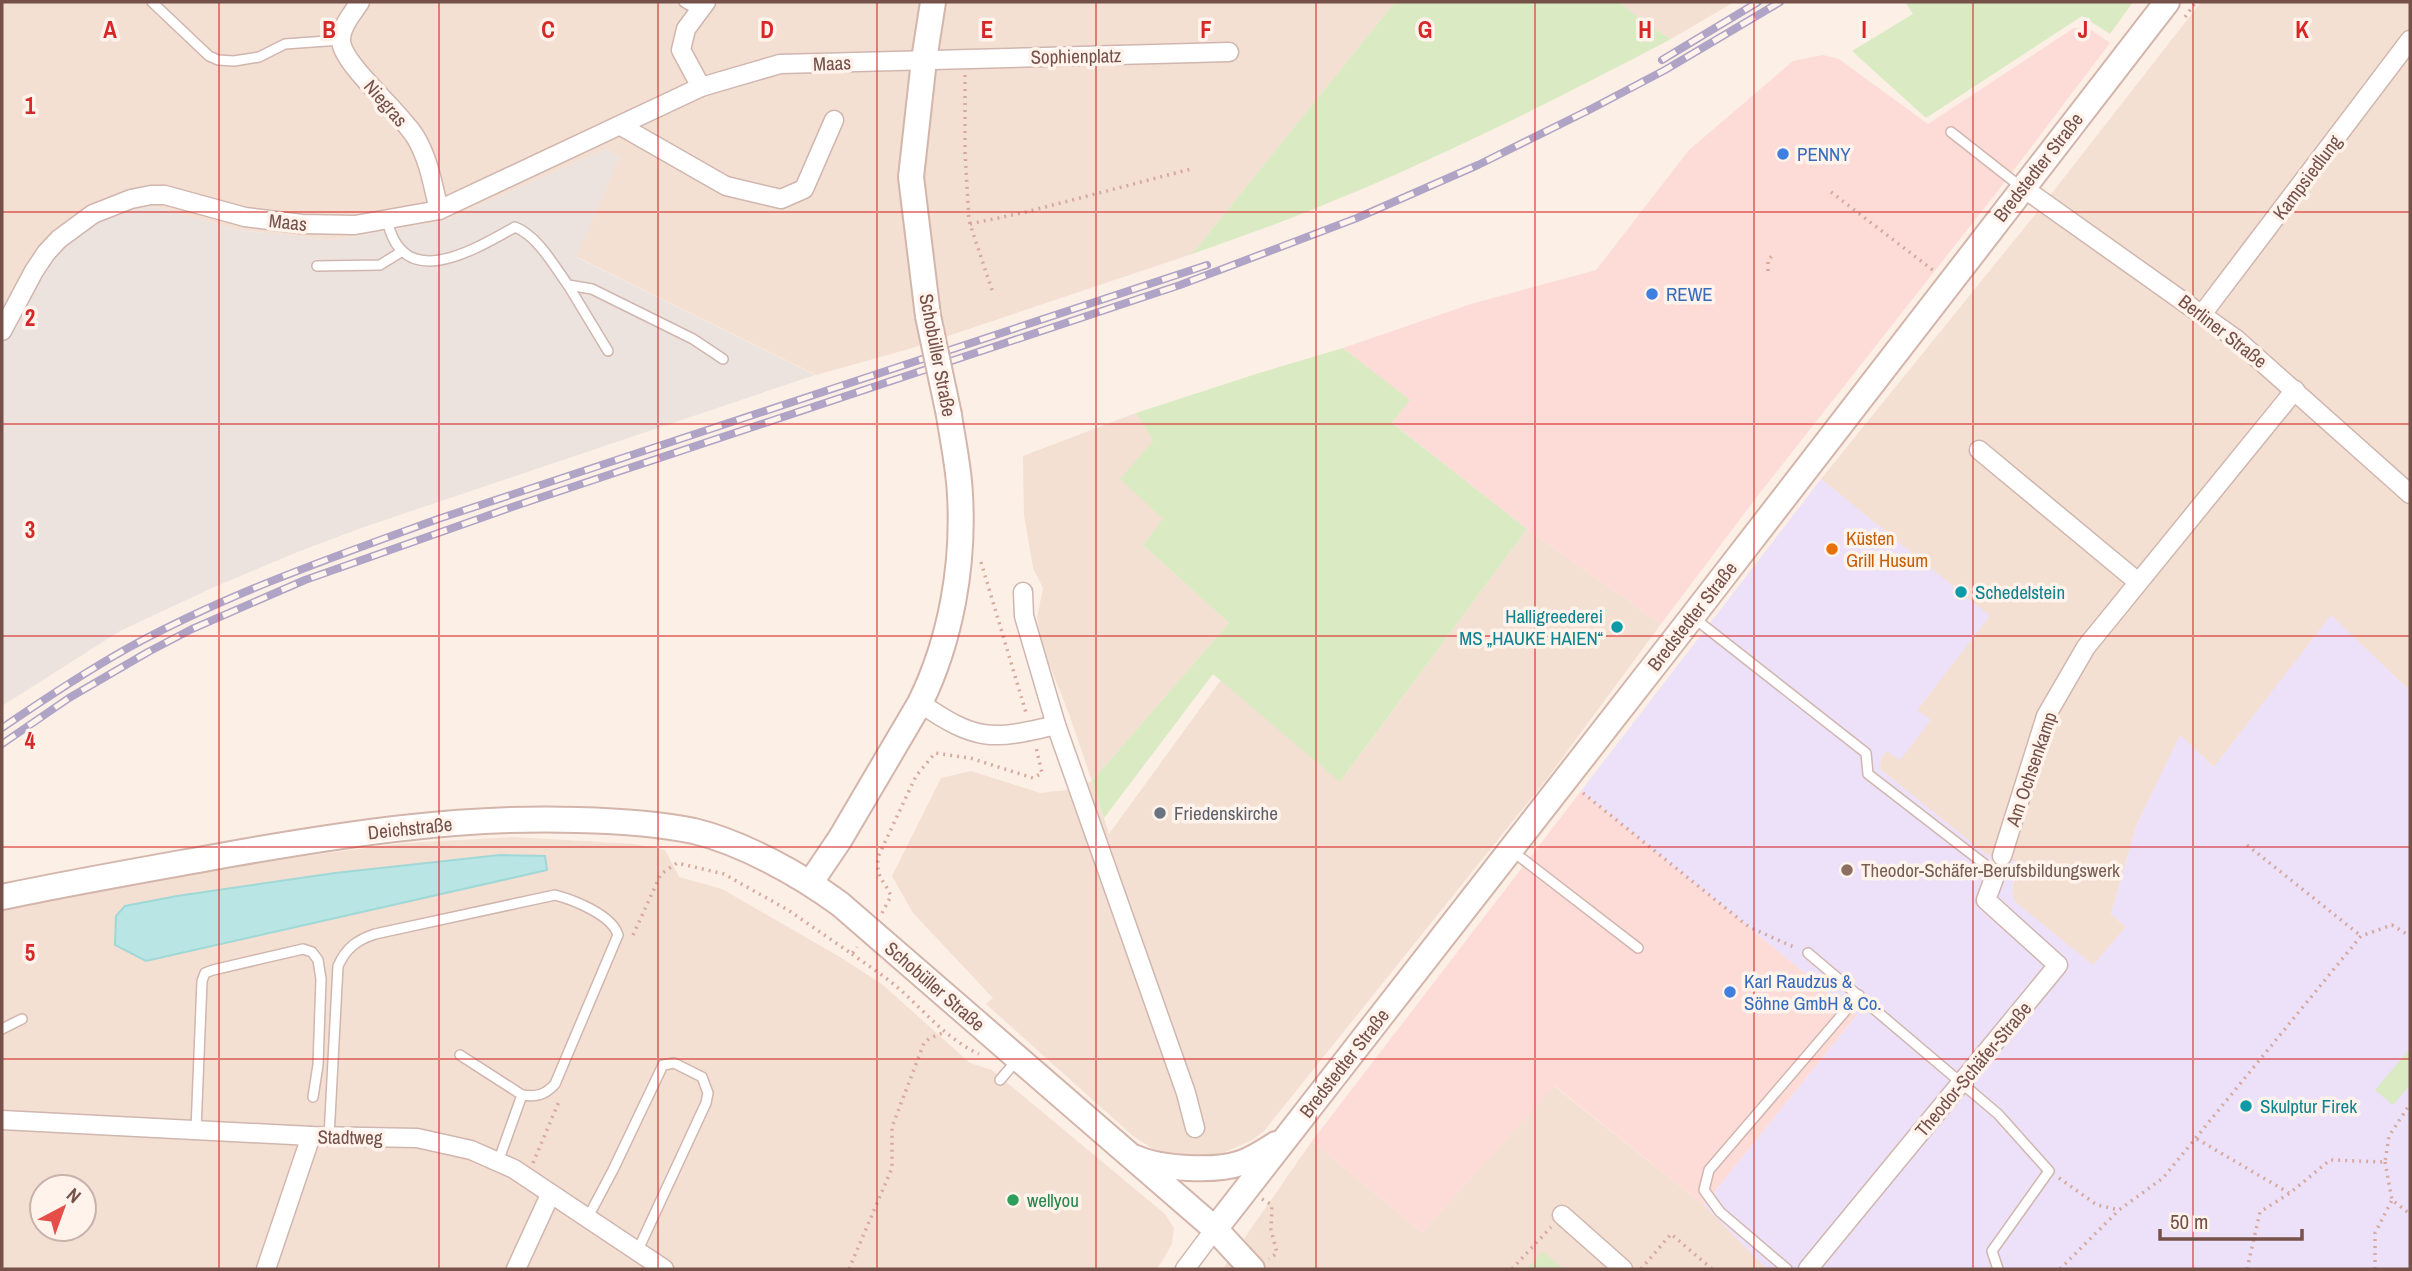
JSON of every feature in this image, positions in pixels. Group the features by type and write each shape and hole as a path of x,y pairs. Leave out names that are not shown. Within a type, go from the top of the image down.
{"main road":[{"name":"Schobüller Straße","path":"933,2 911,177 928,316 949,415 961,493 961,556 944,638 930,684 840,839 811,883 840,904 1014,1064 1259,1265"},
{"name":"Bredstedter Straße","path":"1216,1229 2167,2"},
{"name":"Deichstraße","path":"2,897 367,832 499,820 630,821 695,832 749,851 811,883"},
{"path":"1124,1152 1166,1167 1225,1166 1251,1159 1285,1139"}],"street":[{"path":"341,40 344,29 360,2"},
{"path":"696,5 681,50 701,86"},
{"name":"Niegras","path":"341,40 353,65 415,137 432,178 439,210"},
{"name":"Kampsiedlung","path":"2203,313 2410,40"},
{"name":"Sophienplatz","path":"924,60 1229,52"},
{"name":"Maas","path":"2,331 34,271 59,239 93,214 131,199 165,195 245,216 302,224 355,225 439,210 701,86 780,64 924,60"},
{"path":"621,126 726,186 781,200 804,189 834,120"},
{"name":"Berliner Straße","path":"2022,187 2203,313 2266,363 2410,494"},
{"name":"Am Ochsenkamp","path":"1999,864 2046,716 2086,647 2295,390"},
{"path":"1979,450 2138,582"},
{"path":"1023,592 1024,616 1056,725 1186,1093 1195,1128"},
{"path":"920,704 951,724 983,736 1009,736 1056,725"},
{"name":"Theodor-Schäfer-Straße","path":"1808,1269 2058,965 1986,900 1999,864"},
{"name":"Stadtweg","path":"2,1120 320,1136 417,1138 471,1150 526,1178 664,1269"},
{"path":"266,1269 320,1136"},
{"path":"516,1269 550,1195"},
{"path":"1562,1215 1623,1269"},
{"path":"1185,1269 1216,1229"}],"lane":[{"path":"152,2 209,56 218,60 234,61 259,57 285,44 341,40"},
{"path":"1951,132 2022,187"},
{"path":"387,219 390,233 401,252 416,258 442,261 467,253 515,228 522,230 534,240 568,285 608,351"},
{"path":"317,265 380,265 401,252"},
{"path":"568,285 592,289 693,339 723,359"},
{"path":"1692,617 1866,753 1868,774 1999,864"},
{"path":"1510,849 1638,948"},
{"path":"320,1136 338,966 352,945 375,934 555,895 606,918 616,928 618,935 555,1084 541,1095 522,1095 460,1055"},
{"path":"196,1130 202,982 205,973 213,970 303,948 312,952 318,960 321,979 318,1065 313,1097"},
{"path":"1808,953 1998,1114 2049,1171 1992,1251 1998,1269"},
{"path":"1787,1269 1720,1212 1704,1190 1709,1170 1859,995"},
{"path":"2,1029 22,1019"},
{"path":"587,1219 663,1065 674,1063 702,1077 708,1093 706,1103 637,1252"},
{"path":"1000,1080 1014,1064"},
{"path":"498,1162 522,1095"}],"path":[{"path":"965,58 966,188 970,225 993,293"},
{"path":"970,225 1191,169"},
{"path":"1831,192 1950,283"},
{"path":"1768,271 1768,260 1774,254"},
{"path":"882,913 891,896 877,871 878,857 916,776 935,753 970,758 1033,778 1042,773 980,559"},
{"path":"1565,779 1749,928 1808,953"},
{"path":"2247,845 2361,936"},
{"path":"632,936 661,874 677,863 724,874 788,909 852,954 898,988 967,1049 1014,1064"},
{"path":"2060,1269 2119,1210 2162,1178 2197,1139 2361,936 2392,925 2410,936"},
{"path":"852,954 858,947"},
{"path":"849,1269 892,1168 892,1127 924,1043 945,1032"},
{"path":"526,1178 564,1088"},
{"path":"2375,1269 2375,1233 2392,1200 2385,1162 2389,1136 2410,1104"},
{"path":"2197,1139 2290,1193"},
{"path":"2247,1269 2260,1212 2290,1193 2330,1160 2385,1162"},
{"path":"2049,1171 2097,1205 2119,1210"},
{"path":"1246,1188 1272,1205 1271,1230 1277,1252 1259,1265"},
{"path":"2392,1200 2410,1214"},
{"path":"1512,1269 1562,1215"},
{"path":"1641,1269 1671,1234 1712,1269"}],"shaded area":[{"path":"2,2 1395,2 1192,254 909,349 816,375 575,256 620,157 606,149 446,220 334,240 238,230 152,206 51,253 2,341"},
{"path":"1619,2 1734,2 1671,39"},
{"path":"2201,2 2410,2 2410,691 2331,616 2214,767 2180,736 2137,824 2111,914 2126,927 2093,966 2014,901 2012,890 2015,877 1995,855 1987,856 1880,769 1881,759 1886,751 1930,720 1917,710 1989,616 1821,479 2038,211"},
{"path":"2074,28 2090,29 2110,43 1661,624 1527,529 1391,422 1409,400 1343,348 1471,304 1596,270 1689,150 1793,61 1823,55 1839,59 1928,124"},
{"path":"606,149 620,157 576,257 815,375 300,551 120,631 2,706 2,341 51,253 99,217 152,206 238,230 334,240 446,220"},
{"path":"1136,413 1153,441 1164,519 1143,545 1229,623 1092,781 1044,651 1037,618 1043,588 1033,568 1024,515 1023,456"},
{"name":"Theodor-Schäfer-Berufsbildungswerk","path":"1821,479 1990,616 1917,710 1931,720 1900,760 1886,751 1881,759 1880,769 1987,855 2017,862 2012,890 2014,901 2093,965 2126,927 2111,914 2137,824 2180,735 2214,767 2331,615 2410,691 2410,1269 1767,1269 1704,1205 1857,1015 1581,791"},
{"path":"1527,529 1661,624 1549,776 1264,1131 1252,1140 1221,1154 1196,1158 1175,1156 1153,1149 1133,1136 986,1004 993,998 913,913 892,876 941,778 971,771 1040,793 1066,790 1092,781 1109,834 1221,680 1341,781"},
{"path":"1581,791 1857,1015 1704,1205 1555,1086 1422,1232 1312,1141"},
{"path":"513,837 634,844 665,850 679,877 722,889 883,985 970,1063 992,1070 1165,1214 1174,1228 1172,1243 1156,1269 2,1269 2,911 66,894 257,862 406,843"},
{"path":"1554,1086 1704,1205 1767,1269 1223,1269 1312,1141 1422,1232"}],"green space":[{"path":"1395,2 1619,2 1671,39 1407,170 1301,214 1192,254"},
{"path":"1905,2 2133,2 2110,34 2082,16 1926,118 1852,51 1913,14"},
{"path":"1343,348 1410,400 1392,423 1527,529 1340,782 1213,674 1104,818 1092,781 1229,623 1143,545 1163,519 1120,479 1153,441 1136,413"},
{"path":"2408,1051 2410,1085 2393,1105 2375,1090"},
{"path":"1543,1251 1563,1269 1527,1269"}],"water":[{"path":"500,855 545,856 547,870 146,961 115,945 116,916 125,906 335,873"}],"railway":[{"path":"1662,60 1758,2"},
{"path":"2,744 69,698 148,652 192,629 305,580 515,506 1180,285 1357,218 1478,165 1591,109 1665,70 1780,2"},
{"path":"2,728 128,648 203,610 320,562 438,519 1207,265"}],"place":[{"name":"PENNY","path":"1783,154"},
{"name":"REWE","path":"1652,294"},
{"name":"Küsten Grill Husum","path":"1832,549"},
{"name":"Schedelstein","path":"1961,592"},
{"name":"Halligreederei MS „HAUKE HAIEN“","path":"1617,627"},
{"name":"Friedenskirche","path":"1160,813"},
{"name":"Theodor-Schäfer-Berufsbildungswerk","path":"1847,870"},
{"name":"Karl Raudzus & Söhne GmbH & Co.","path":"1730,992"},
{"name":"Skulptur Firek","path":"2246,1106"},
{"name":"wellyou","path":"1013,1200"}]}
